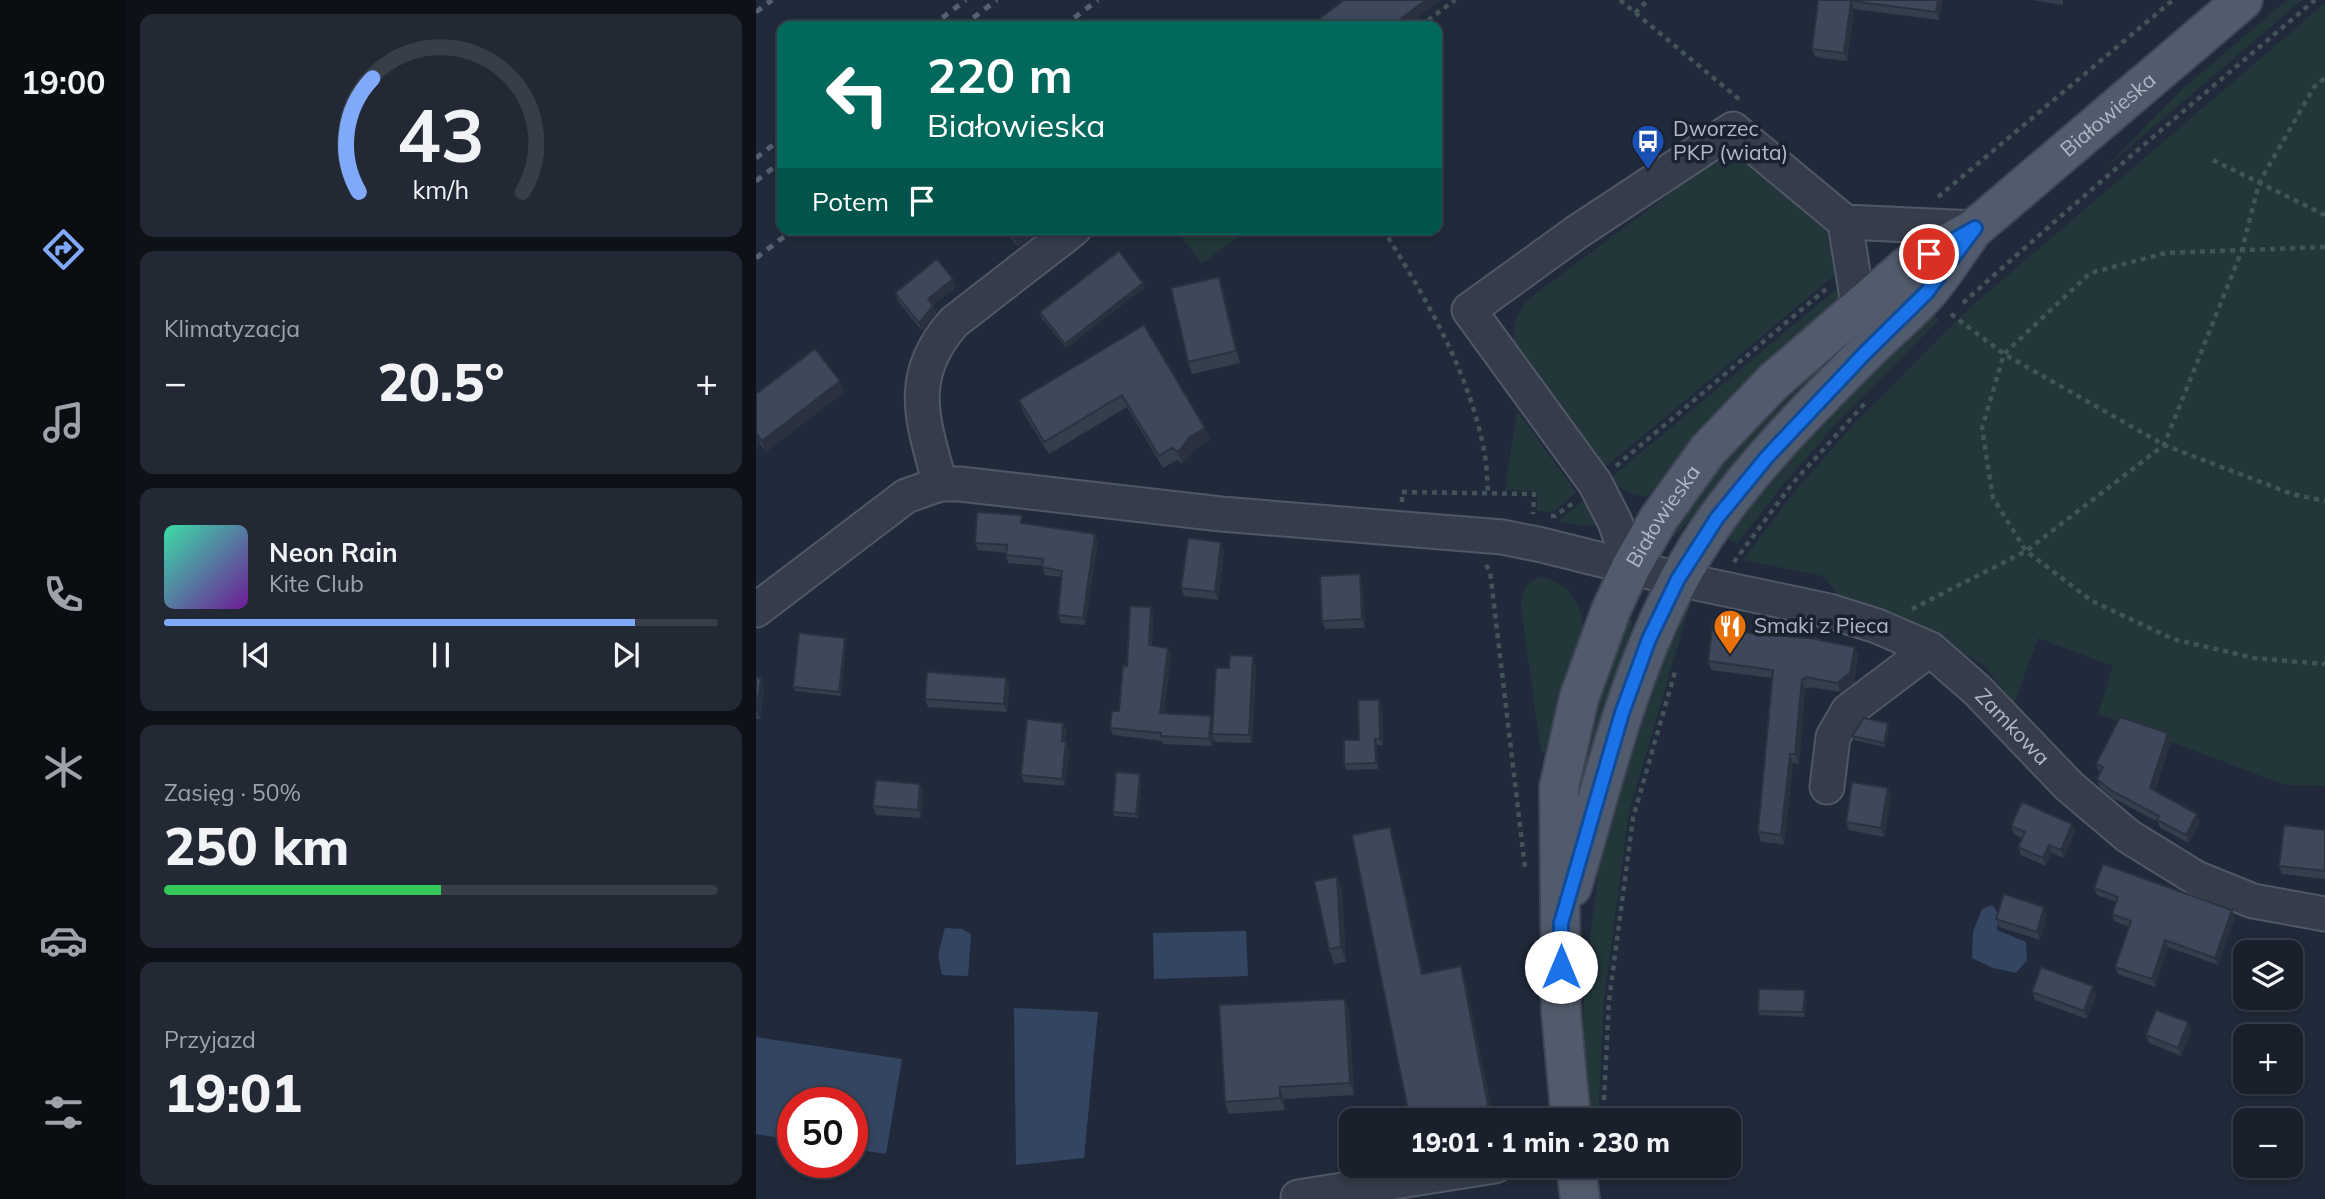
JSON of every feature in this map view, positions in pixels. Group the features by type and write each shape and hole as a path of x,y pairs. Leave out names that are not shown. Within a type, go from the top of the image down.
{"main road":[{"name":"Białowieska","path":"1586,1108 1561,1012 1559,787 1579,698 1611,610 1630,567 1659,518 1708,450 1774,381 1846,295 1906,267 1975,228 2243,0"},
{"name":"Białowieska","path":"1561,923 1622,713 1649,639 1678,579 1717,518 1750,477 1865,353 1927,292 1975,228"},
{"path":"1577,1178 1580,1199"}],"street":[{"path":"1630,567 1615,522 1595,484 1469,310 1577,232 1733,129 1845,222 1975,228"},
{"path":"1845,222 1846,295 1865,353"},
{"path":"756,610 906,496 940,484 925,420 922,391 926,363 939,338 954,322 1066,235"},
{"name":"Zamkowa","path":"940,484 960,484 1221,514 1502,537 1542,544 1678,579 1829,611 1877,626 1930,649 1977,690 2069,786 2128,836 2196,878 2253,901 2325,914"},
{"path":"1827,787 1833,737 1848,711 1930,649"},
{"path":"1298,1197 1419,1178"}],"path":[{"path":"1427,21 1455,0"},
{"path":"1620,0 1742,102"},
{"path":"1635,13 1648,0"},
{"path":"1938,197 2173,0"},
{"path":"2315,0 1951,314 2004,354 2164,444 2292,494 2325,501"},
{"path":"1877,626 2026,551 2164,444 2242,250 2259,183 2314,87 2325,78"},
{"path":"2213,160 2325,215"},
{"path":"1387,235 1422,292 1454,355 1472,404 1485,452 1488,493"},
{"path":"2325,247 2166,253 2090,273 2004,354 1982,428 1993,498 2026,551 2092,601 2173,639 2254,658 2325,664"},
{"path":"1608,473 1846,295"},
{"path":"1738,575 1734,562 1792,484 1866,402"},
{"path":"1481,558 1490,571 1525,873"},
{"path":"1588,1108 1609,1001 1633,818 1679,660"}],"green space":[{"path":"2287,0 2302,0 2103,170 2180,91"},
{"path":"2325,3 2325,786 2285,785 2098,714 2113,666 2038,638 2014,704 1985,666 1920,629 1846,605 1823,576 1743,560 1797,489 1855,423 1966,311"},
{"path":"1730,158 1749,160 1823,220 1836,245 1842,269 1603,469 1514,347 1514,326 1518,315 1530,298 1707,166"},
{"path":"1180,235 1240,235 1202,264"},
{"path":"1840,286 1839,300 1737,394 1647,496 1627,491 1611,478"},
{"path":"1932,313 1939,320 1836,424 1787,480 1737,544 1727,538 1775,475 1827,415"},
{"path":"1850,331 1850,344 1675,536 1668,533 1704,480 1752,425"},
{"path":"1517,411 1576,492 1553,512 1537,511 1537,491 1505,490"},
{"path":"1583,501 1600,525 1583,526 1558,521"},
{"path":"1540,577 1550,579 1566,589 1577,604 1583,621 1581,645 1550,752 1541,752 1521,606 1526,588"},
{"path":"1690,604 1629,812 1604,999 1599,1108 1588,1108 1582,1044 1585,975 1600,862 1619,777 1646,697 1682,611"},
{"path":"1624,618 1633,621 1609,700 1571,852 1582,754"}],"water":[{"path":"1992,905 1999,914 1997,930 2026,942 2027,960 2016,973 1993,968 1972,958 1973,932 1982,909"},
{"path":"945,928 962,929 971,934 968,976 942,975 938,955"},
{"path":"1246,931 1248,976 1154,979 1153,933"},
{"path":"1014,1008 1098,1012 1084,1158 1016,1165"},
{"path":"756,1037 902,1059 886,1154 868,1151 868,1087 777,1087 777,1137 756,1134"}],"building":[{"path":"1344,0 1426,0 1398,21 1317,21"},
{"path":"1818,0 1938,0 1936,12 1851,1 1844,53 1812,49"},
{"path":"1119,251 1143,283 1065,344 1040,312"},
{"path":"937,259 953,279 928,299 933,306 919,323 895,293"},
{"path":"1219,277 1236,351 1188,362 1171,288"},
{"path":"1144,325 1205,428 1190,437 1178,452 1172,448 1159,456 1122,395 1044,442 1019,400"},
{"path":"815,349 840,381 762,441 756,436 756,394"},
{"path":"977,512 1022,515 1021,523 1095,534 1083,618 1058,615 1062,571 1042,567 1043,559 1006,555 1007,545 975,543"},
{"path":"1188,538 1221,542 1215,592 1181,588"},
{"path":"1360,574 1362,619 1322,621 1320,576"},
{"path":"1130,606 1151,607 1149,645 1168,648 1160,713 1211,716 1209,739 1161,736 1161,733 1110,728 1112,711 1119,711 1123,665 1127,666"},
{"path":"1713,621 1737,624 1736,632 1819,639 1855,647 1850,673 1837,683 1806,677 1802,679 1795,754 1790,754 1781,835 1758,832 1773,670 1708,661"},
{"path":"799,633 845,638 839,692 793,687"},
{"path":"1230,655 1253,656 1249,735 1212,734 1216,668 1229,668"},
{"path":"927,672 1006,678 1004,704 925,699"},
{"path":"756,677 761,678 757,711 756,711"},
{"path":"1358,700 1379,700 1380,739 1375,739 1376,763 1344,764 1344,740 1359,740"},
{"path":"2120,717 2168,733 2150,788 2197,814 2186,835 2157,820 2159,816 2110,790 2097,779 2103,767 2096,764"},
{"path":"1864,718 1888,723 1884,743 1852,736"},
{"path":"1027,719 1063,723 1062,741 1066,742 1062,779 1021,775"},
{"path":"1116,772 1140,774 1136,814 1113,812"},
{"path":"876,780 920,784 918,810 873,806"},
{"path":"1852,782 1888,788 1881,828 1846,822"},
{"path":"2022,802 2072,824 2061,850 2049,845 2043,858 2018,847 2025,832 2011,826"},
{"path":"2284,825 2325,830 2325,871 2279,866"},
{"path":"1390,827 1422,974 1461,966 1489,1108 1408,1108 1352,835"},
{"path":"2103,864 2232,910 2215,958 2165,940 2152,979 2115,967 2131,921 2112,914 2118,897 2094,888"},
{"path":"1337,877 1341,947 1329,949 1314,881"},
{"path":"2004,894 2044,907 2037,932 1996,919"},
{"path":"2041,967 2093,986 2084,1011 2032,992"},
{"path":"1759,989 1805,990 1803,1012 1758,1011"},
{"path":"1345,999 1350,1083 1280,1087 1280,1098 1225,1102 1219,1005"},
{"path":"2156,1010 2188,1022 2178,1048 2146,1035"}],"railway":[{"path":"756,12 772,0"},
{"path":"938,21 966,0"},
{"path":"969,21 997,0"},
{"path":"1070,21 1098,0"},
{"path":"756,158 777,142"},
{"path":"756,181 777,165"},
{"path":"756,258 786,235"}],"place":[{"name":"Dworzec PKP (wiata)","path":"1648,171"},
{"name":"Smaki z Pieca","path":"1730,656"}],"route":[{"path":"1561,967 1561,923 1622,713 1649,639 1678,579 1717,518 1767,457 1927,292 1975,228 1929,254"}]}
